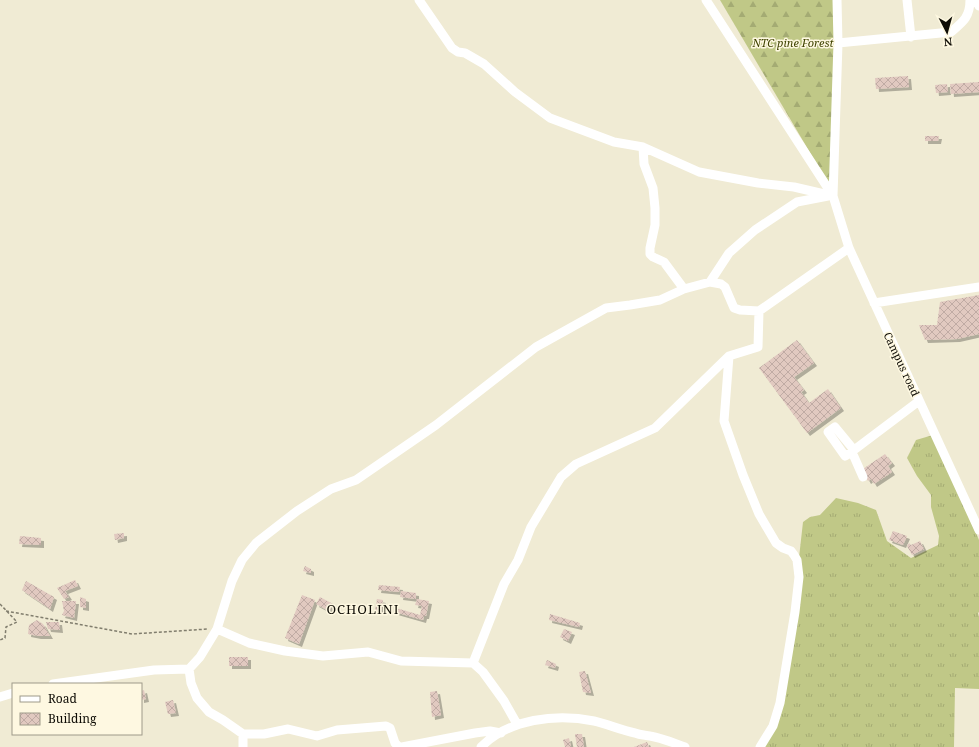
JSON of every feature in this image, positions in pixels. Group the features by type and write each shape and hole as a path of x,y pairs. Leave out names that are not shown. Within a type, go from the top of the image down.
{"street":[{"path":"419,0 452,48 458,52 465,53 484,64 515,92 550,118 614,142 643,147 700,172 758,183 794,187 833,196"},
{"path":"706,0 833,196"},
{"path":"833,196 838,43 837,0"},
{"path":"907,0 911,37"},
{"path":"838,43 951,32 965,21 970,7 970,0"},
{"path":"976,0 979,6"},
{"path":"643,147 644,164 653,188 655,208 655,225 650,254 654,258 664,262 684,289"},
{"path":"710,282 729,253 755,230 796,202 833,196"},
{"name":"Campus road","path":"833,196 849,248 979,530"},
{"path":"501,732 490,731 475,733 402,747 395,743 390,728 386,726 337,730 317,736 288,728 264,734 243,734 209,712 197,698 191,683 190,669 200,657 217,629 232,580 242,560 256,543 297,511 331,489 356,480 436,425 536,347 606,308 660,300 684,289 710,282 721,284 724,287 734,308 740,310 758,311 849,248"},
{"path":"874,303 979,286"},
{"path":"473,663 504,584 518,560 531,528 561,477 576,464 654,428 729,356 758,346 758,311"},
{"path":"729,356 724,421 743,475 759,514 776,543 791,551 794,555 797,560 798,571 795,612 780,703 773,726 760,747"},
{"path":"863,477 852,452 845,456 828,432 835,427 854,450 919,401"},
{"path":"217,629 248,643 285,651 323,656 368,652 401,662 473,663 483,672 504,701 517,724"},
{"path":"61,683 154,670 190,669"},
{"path":"0,697 12,693"},
{"path":"481,747 501,732 517,724 534,720 573,718 587,720 636,734 651,736 685,747"},
{"path":"243,734 243,747"}],"path":[{"path":"0,604 17,622 6,627 5,638 0,640"},
{"path":"6,611 132,634 217,629"}],"green space":[{"name":"NTC pine Forest","path":"720,0 835,0 832,190"},
{"path":"933,435 979,540 979,689 955,688 954,747 762,747 783,700 803,522 810,517 820,515 836,498 858,503 876,510 887,541 911,558 938,545 939,536 931,507 931,495 917,476 907,458 916,440"}],"building":[{"path":"908,76 909,87 876,89 875,78"},
{"path":"979,82 979,92 951,94 950,84"},
{"path":"947,84 948,92 936,93 935,85"},
{"path":"925,136 939,136 938,141 925,141"},
{"path":"979,295 979,334 957,339 925,340 919,325 937,325 940,302"},
{"path":"797,340 814,363 794,377 804,390 801,392 809,403 828,389 841,408 807,433 759,368"},
{"path":"885,454 892,463 888,466 892,472 874,484 871,479 868,481 863,469"},
{"path":"893,531 907,536 903,545 889,540"},
{"path":"124,533 124,538 115,540 114,534"},
{"path":"20,536 41,538 41,545 19,544"},
{"path":"920,541 924,549 912,555 907,546 909,543 911,545"},
{"path":"305,566 311,569 311,573 303,571"},
{"path":"75,580 78,586 65,591 69,597 64,599 57,588"},
{"path":"26,581 54,597 50,609 22,590"},
{"path":"379,585 400,587 399,592 378,590"},
{"path":"401,591 416,593 416,599 400,597"},
{"path":"302,595 315,600 299,644 285,638"},
{"path":"80,597 86,599 86,608 80,607"},
{"path":"320,597 333,604 329,611 316,604"},
{"path":"377,599 383,600 381,612 375,611"},
{"path":"417,599 429,601 426,616 424,616 423,620 395,612 396,608 420,615 422,606 415,605"},
{"path":"62,601 76,601 74,618 62,615 64,611"},
{"path":"550,614 580,623 579,627 549,620"},
{"path":"37,620 43,624 50,636 28,634 29,625"},
{"path":"46,622 59,622 60,630 48,629"},
{"path":"564,629 572,632 568,641 560,637"},
{"path":"229,657 248,657 248,666 229,666"},
{"path":"547,660 556,664 555,668 545,665"},
{"path":"585,671 591,693 583,692 579,672"},
{"path":"144,690 146,699 142,700 142,691"},
{"path":"437,691 441,715 432,717 430,692"},
{"path":"173,700 176,713 168,714 165,702"},
{"path":"575,734 582,734 584,747 577,747"},
{"path":"569,738 571,747 565,747 563,740"},
{"path":"647,742 649,747 634,747"}],"district":[{"name":"OCHOLINI","path":"363,609"}]}
